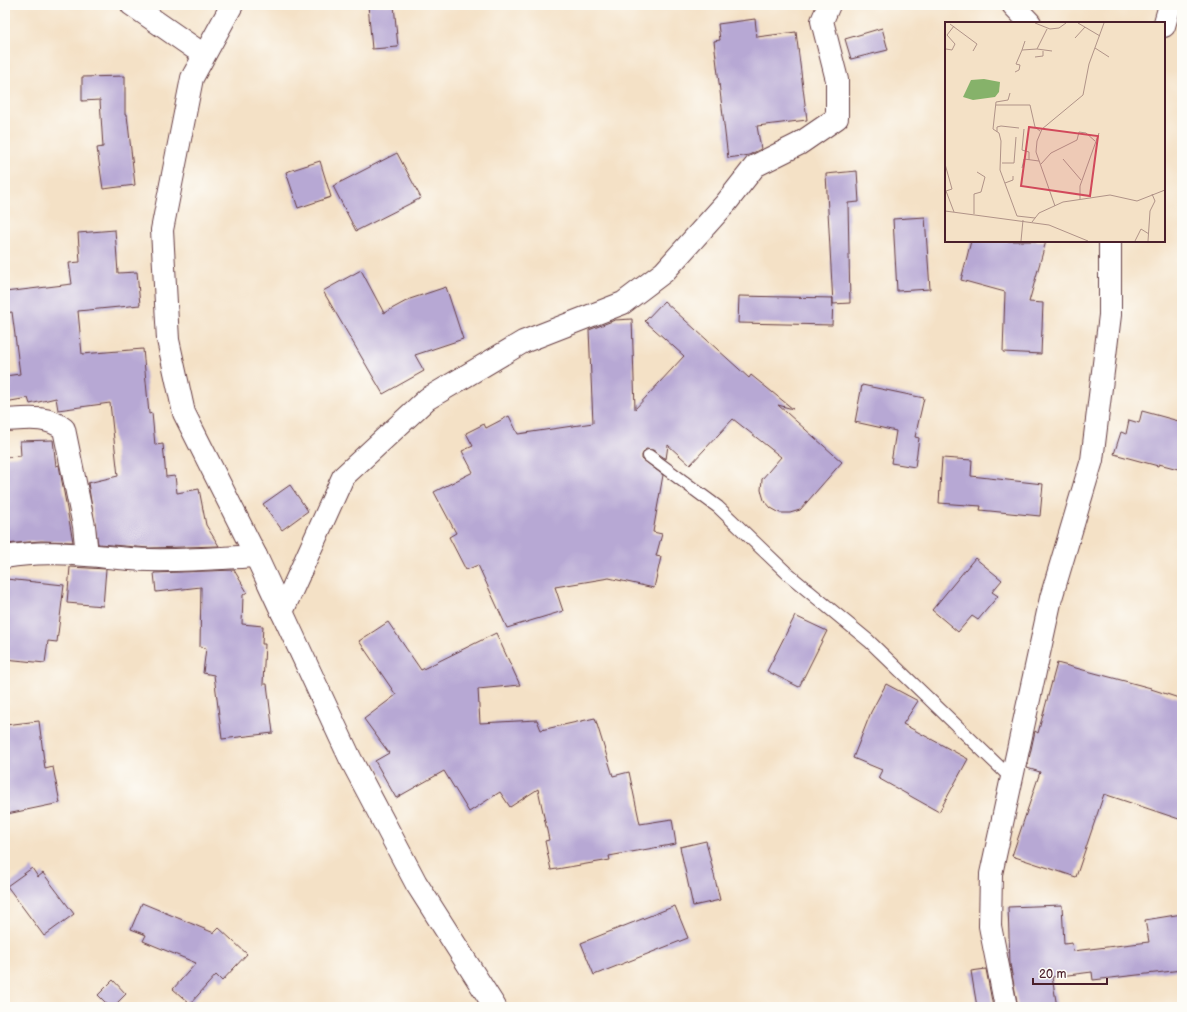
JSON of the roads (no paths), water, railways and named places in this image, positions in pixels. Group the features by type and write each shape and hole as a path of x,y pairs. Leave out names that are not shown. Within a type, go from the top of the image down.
{"street":[{"path":"132,5 204,55"},
{"path":"232,5 192,78 162,230 168,340 184,413 256,556 350,758 416,883 495,1007"},
{"path":"282,612 344,478 427,399 523,342 623,303 664,272 726,203 755,166 799,144 837,118 837,80 822,21 829,5"},
{"path":"1013,5 1029,22"},
{"path":"1165,22 1170,5"},
{"path":"1006,1007 990,926 991,874 1050,598 1092,460 1110,314 1110,242"},
{"path":"5,420 34,419 55,422 64,430 84,526 87,554"},
{"path":"5,557 28,553 87,554 148,560 256,556"}],"lane":[{"path":"648,456 718,507 789,574 869,641 1011,778"}]}
